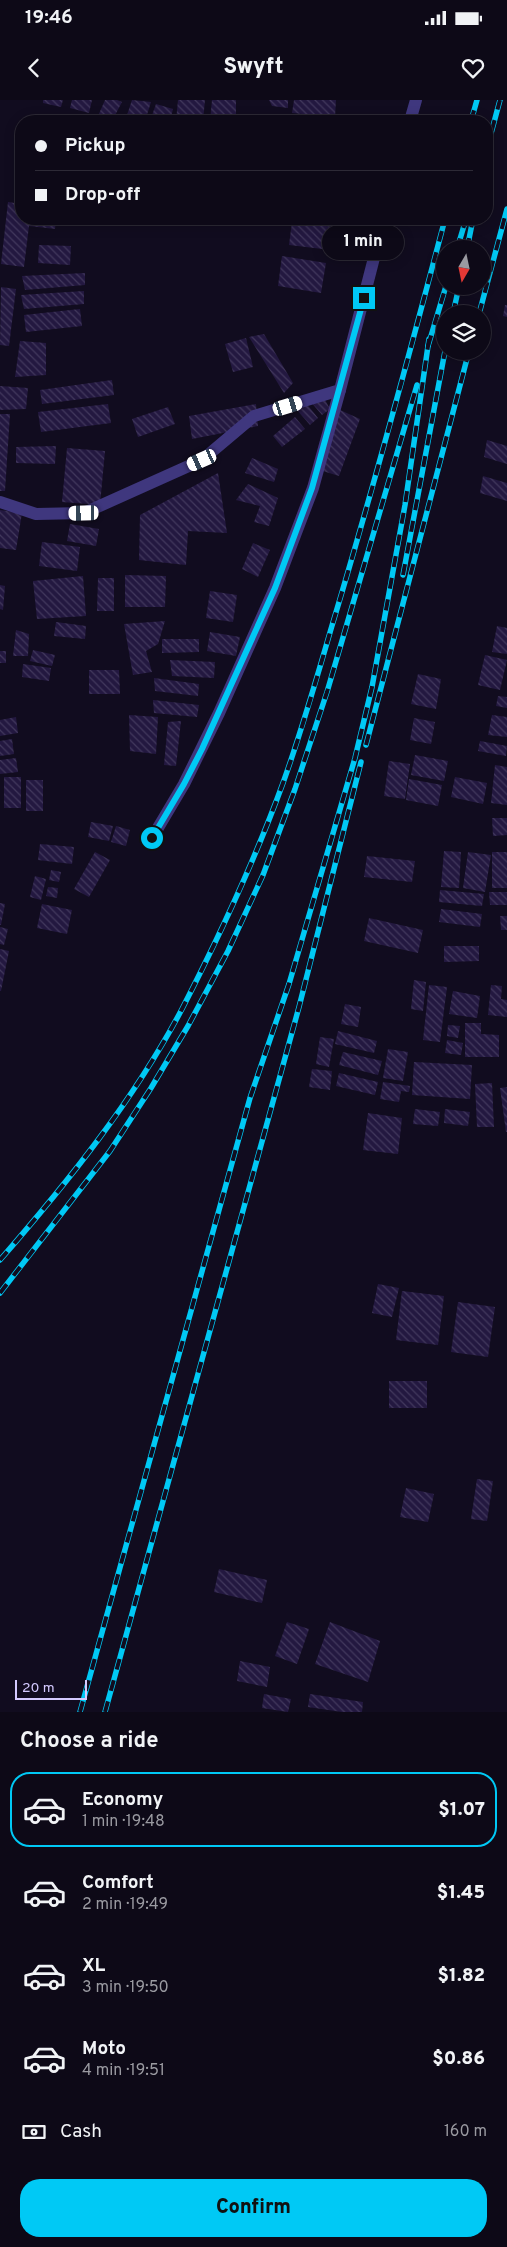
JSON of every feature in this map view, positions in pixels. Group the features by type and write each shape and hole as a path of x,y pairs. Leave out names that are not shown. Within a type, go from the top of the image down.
{"street":[{"path":"412,115 416,100"},
{"path":"152,838 202,749 275,588 312,488 340,390 382,225"},
{"path":"0,502 36,514 84,513 202,460 254,416 340,390"}],"building":[{"path":"43,100 63,100 61,107 43,103"},
{"path":"72,100 92,100 89,113 70,108"},
{"path":"105,100 122,102 115,115 98,115"},
{"path":"132,100 151,102 147,115 127,115"},
{"path":"178,100 205,100 204,115 177,115"},
{"path":"212,100 236,100 236,115 211,115"},
{"path":"269,100 288,100 288,108 272,106"},
{"path":"294,100 336,100 335,115 292,113"},
{"path":"156,104 173,109 172,115 152,115"},
{"path":"8,202 15,203 15,225 55,225 55,229 29,226 24,267 1,264"},
{"path":"292,225 334,227 331,250 289,245"},
{"path":"39,245 71,246 70,265 38,263"},
{"path":"282,256 326,263 321,293 278,286"},
{"path":"85,273 85,285 25,290 22,276"},
{"path":"1,287 16,289 9,346 0,345"},
{"path":"84,291 84,304 24,309 21,295"},
{"path":"505,305 507,305 507,317 503,316"},
{"path":"80,309 82,326 26,332 24,315"},
{"path":"264,334 293,383 284,393 249,337"},
{"path":"246,338 253,367 233,372 225,344"},
{"path":"20,341 46,343 46,375 15,377"},
{"path":"112,380 114,395 42,404 40,390"},
{"path":"0,386 28,388 26,409 0,410"},
{"path":"322,394 330,409 322,415 310,401"},
{"path":"306,403 318,418 310,425 297,410"},
{"path":"108,404 111,423 41,432 38,412"},
{"path":"256,404 258,426 192,439 189,416"},
{"path":"168,407 175,424 138,437 132,419"},
{"path":"340,410 360,419 339,476 316,469"},
{"path":"0,414 10,414 5,491 0,491"},
{"path":"295,417 305,429 282,447 273,436"},
{"path":"487,440 507,446 507,464 484,457"},
{"path":"56,446 55,464 16,463 16,447"},
{"path":"67,448 105,451 100,505 62,502"},
{"path":"252,458 278,469 274,482 245,473"},
{"path":"218,473 227,533 188,531 186,565 139,560 140,515"},
{"path":"483,476 507,483 507,501 480,493"},
{"path":"248,484 278,498 269,526 254,522 260,506 236,500"},
{"path":"0,510 22,513 16,550 0,548"},
{"path":"70,524 99,529 96,546 67,541"},
{"path":"42,542 80,547 77,571 39,566"},
{"path":"253,543 270,550 258,577 242,569"},
{"path":"125,575 166,576 165,607 125,607"},
{"path":"83,576 86,616 37,619 33,581"},
{"path":"98,578 114,578 114,611 97,611"},
{"path":"0,585 5,586 3,610 0,609"},
{"path":"210,591 237,595 233,622 206,618"},
{"path":"165,621 158,644 146,651 152,672 133,675 124,624"},
{"path":"56,622 86,626 85,639 54,636"},
{"path":"497,626 507,628 507,654 492,652"},
{"path":"16,630 29,634 28,656 13,656"},
{"path":"210,632 240,637 236,656 207,651"},
{"path":"162,639 199,639 199,652 162,653"},
{"path":"33,650 55,655 52,666 30,661"},
{"path":"0,651 6,651 6,663 0,663"},
{"path":"485,655 507,660 500,690 478,685"},
{"path":"170,660 215,662 214,678 172,676"},
{"path":"23,664 51,668 49,681 22,677"},
{"path":"89,670 119,670 120,694 89,694"},
{"path":"418,674 441,679 436,709 411,704"},
{"path":"154,678 199,684 198,696 155,691"},
{"path":"498,696 507,697 507,708 496,706"},
{"path":"153,700 199,705 197,717 154,713"},
{"path":"129,715 158,717 156,754 130,751"},
{"path":"492,715 507,717 507,737 488,735"},
{"path":"16,717 18,733 0,736 0,720"},
{"path":"414,718 435,722 431,744 410,740"},
{"path":"181,721 176,766 164,765 168,722"},
{"path":"12,739 14,754 0,756 0,741"},
{"path":"480,741 507,746 506,756 478,751"},
{"path":"415,755 448,761 444,781 411,775"},
{"path":"16,758 18,772 0,774 0,760"},
{"path":"389,761 410,764 405,799 384,796"},
{"path":"495,765 507,767 507,805 491,803"},
{"path":"4,777 21,777 21,808 4,808"},
{"path":"455,777 487,783 483,804 451,797"},
{"path":"409,779 442,785 438,806 406,800"},
{"path":"26,780 43,780 43,811 26,811"},
{"path":"492,818 507,818 507,835 493,836"},
{"path":"91,822 113,826 109,841 88,837"},
{"path":"116,826 130,830 126,846 111,842"},
{"path":"40,844 74,847 72,864 38,860"},
{"path":"444,851 461,852 459,888 441,887"},
{"path":"95,852 110,860 89,897 74,889"},
{"path":"468,852 491,855 485,892 463,888"},
{"path":"492,852 507,852 507,888 492,888"},
{"path":"367,856 415,861 412,882 364,877"},
{"path":"51,870 61,872 59,882 49,880"},
{"path":"35,876 46,879 41,900 30,897"},
{"path":"48,887 58,888 57,898 46,896"},
{"path":"440,890 484,894 482,906 439,902"},
{"path":"489,892 507,892 507,905 490,905"},
{"path":"0,903 5,904 1,925 0,925"},
{"path":"42,904 72,910 67,934 37,928"},
{"path":"441,909 482,914 480,927 439,922"},
{"path":"500,916 507,916 507,930 501,930"},
{"path":"369,918 423,930 418,953 364,941"},
{"path":"0,927 8,929 4,945 0,944"},
{"path":"444,946 479,946 479,961 444,962"},
{"path":"0,949 9,951 1,991 0,991"},
{"path":"414,980 426,982 423,1011 411,1009"},
{"path":"429,985 447,987 440,1042 423,1040"},
{"path":"491,985 502,986 501,999 507,1000 507,1017 488,1015"},
{"path":"453,991 480,996 477,1018 449,1014"},
{"path":"345,1004 361,1007 358,1027 341,1024"},
{"path":"465,1023 481,1023 481,1034 499,1035 499,1057 465,1057"},
{"path":"448,1025 460,1026 458,1038 447,1036"},
{"path":"338,1031 377,1041 374,1053 335,1044"},
{"path":"320,1037 334,1039 329,1067 316,1064"},
{"path":"447,1040 463,1043 461,1055 445,1053"},
{"path":"388,1049 408,1052 403,1081 383,1078"},
{"path":"343,1052 382,1061 378,1075 339,1065"},
{"path":"414,1062 472,1065 470,1099 412,1095"},
{"path":"312,1069 332,1071 330,1090 309,1087"},
{"path":"339,1073 378,1082 375,1095 336,1086"},
{"path":"383,1082 410,1086 409,1092 401,1091 399,1102 380,1099"},
{"path":"492,1083 494,1127 477,1127 475,1084"},
{"path":"507,1087 507,1132 506,1132 500,1088"},
{"path":"415,1109 440,1112 438,1126 413,1124"},
{"path":"445,1109 470,1112 468,1126 444,1123"},
{"path":"368,1113 402,1118 398,1154 363,1150"},
{"path":"378,1284 399,1288 392,1317 372,1313"},
{"path":"402,1291 444,1296 438,1345 396,1340"},
{"path":"458,1302 495,1307 488,1357 451,1352"},
{"path":"389,1381 427,1381 427,1408 389,1408"},
{"path":"477,1479 493,1481 487,1521 471,1519"},
{"path":"406,1488 434,1494 428,1522 400,1517"},
{"path":"219,1569 267,1580 262,1603 214,1592"},
{"path":"287,1622 309,1629 297,1664 275,1656"},
{"path":"330,1622 380,1641 368,1682 315,1664"},
{"path":"240,1661 270,1667 267,1687 237,1681"},
{"path":"264,1694 291,1699 288,1712 262,1708"},
{"path":"310,1694 363,1702 362,1712 342,1712 308,1707"}],"railway":[{"path":"473,115 477,100"},
{"path":"493,126 500,100"},
{"path":"481,305 507,209"},
{"path":"0,1260 74,1171 143,1076 182,1009 223,926 248,869 283,783 308,707 376,476 443,225"},
{"path":"460,240 464,225"},
{"path":"469,240 472,225"},
{"path":"428,346 443,295"},
{"path":"455,305 457,295"},
{"path":"80,1712 250,1098 289,984 355,758 372,687 405,505 429,339"},
{"path":"403,575 443,360"},
{"path":"366,745 467,360"},
{"path":"0,1293 110,1151 151,1088 188,1026 228,951 263,875 295,789 327,692 417,385"},
{"path":"105,1712 299,1007 361,762"}],"route":[{"path":"152,838 202,749 275,588 312,488 364,298"}]}
